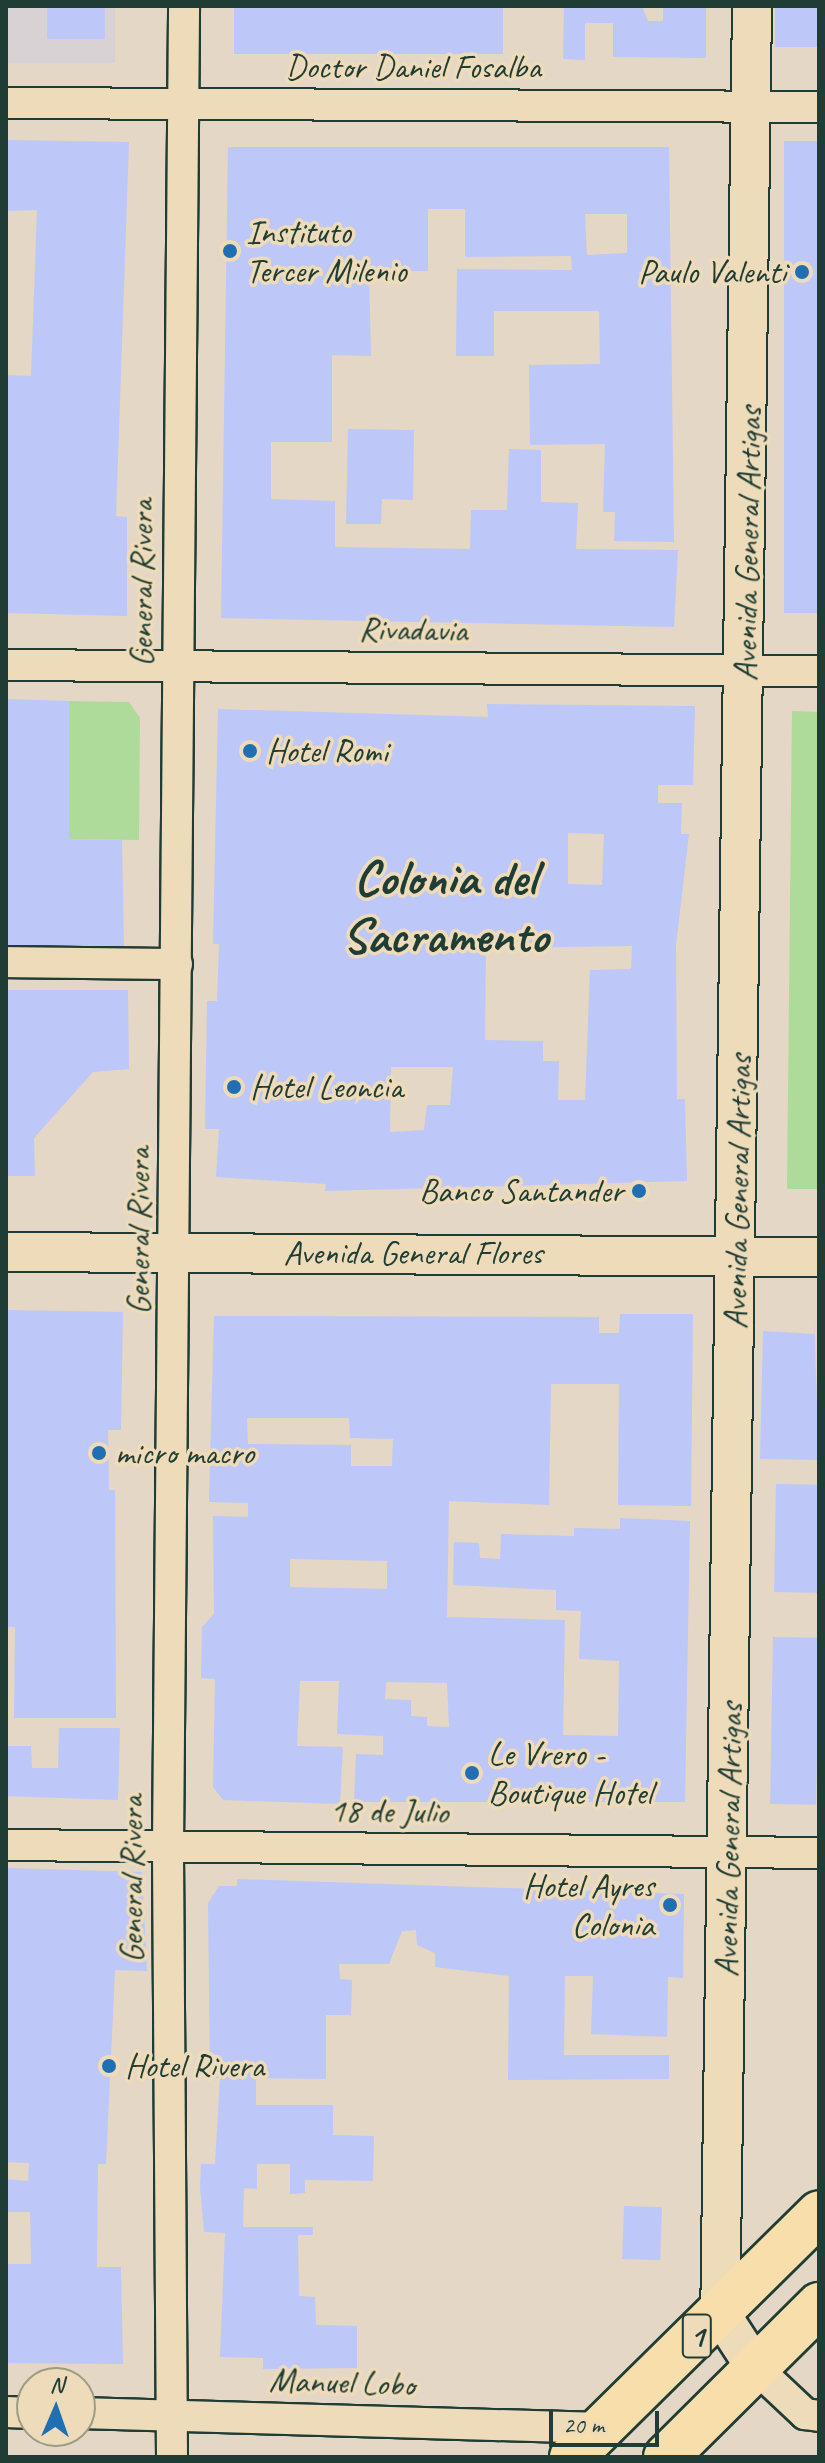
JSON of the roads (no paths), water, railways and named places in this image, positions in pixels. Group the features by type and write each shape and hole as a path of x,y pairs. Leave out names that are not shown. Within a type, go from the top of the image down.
{"main road":[{"name":"1","path":"587,2442 819,2213"},
{"name":"1","path":"666,2457 819,2305"}],"street":[{"name":"General Rivera","path":"172,2457 168,1847 176,1252 184,6"},
{"name":"Avenida General Artigas","path":"720,2313 746,670 752,6"},
{"name":"Doctor Daniel Fosalba","path":"6,103 819,107"},
{"name":"Rivadavia","path":"6,665 819,671"},
{"path":"6,962 177,964"},
{"name":"Avenida General Flores","path":"6,1252 819,1257"},
{"name":"18 de Julio","path":"6,1845 819,1853"},
{"path":"720,2313 755,2367 805,2414 819,2416"},
{"name":"Manuel Lobo","path":"96,2413 171,2415 587,2442"}],"place":[{"name":"Instituto Tercer Milenio","path":"230,251"},
{"name":"Paulo Valenti","path":"802,272"},
{"name":"Hotel Romi","path":"250,751"},
{"name":"Hotel Leoncia","path":"234,1087"},
{"name":"Banco Santander","path":"639,1191"},
{"name":"micro macro","path":"99,1453"},
{"name":"Le Vrero - Boutique Hotel","path":"472,1773"},
{"name":"Hotel Ayres Colonia","path":"670,1905"},
{"name":"Hotel Rivera","path":"109,2066"}],"district":[{"name":"Colonia del Sacramento","path":"445,906"}]}
